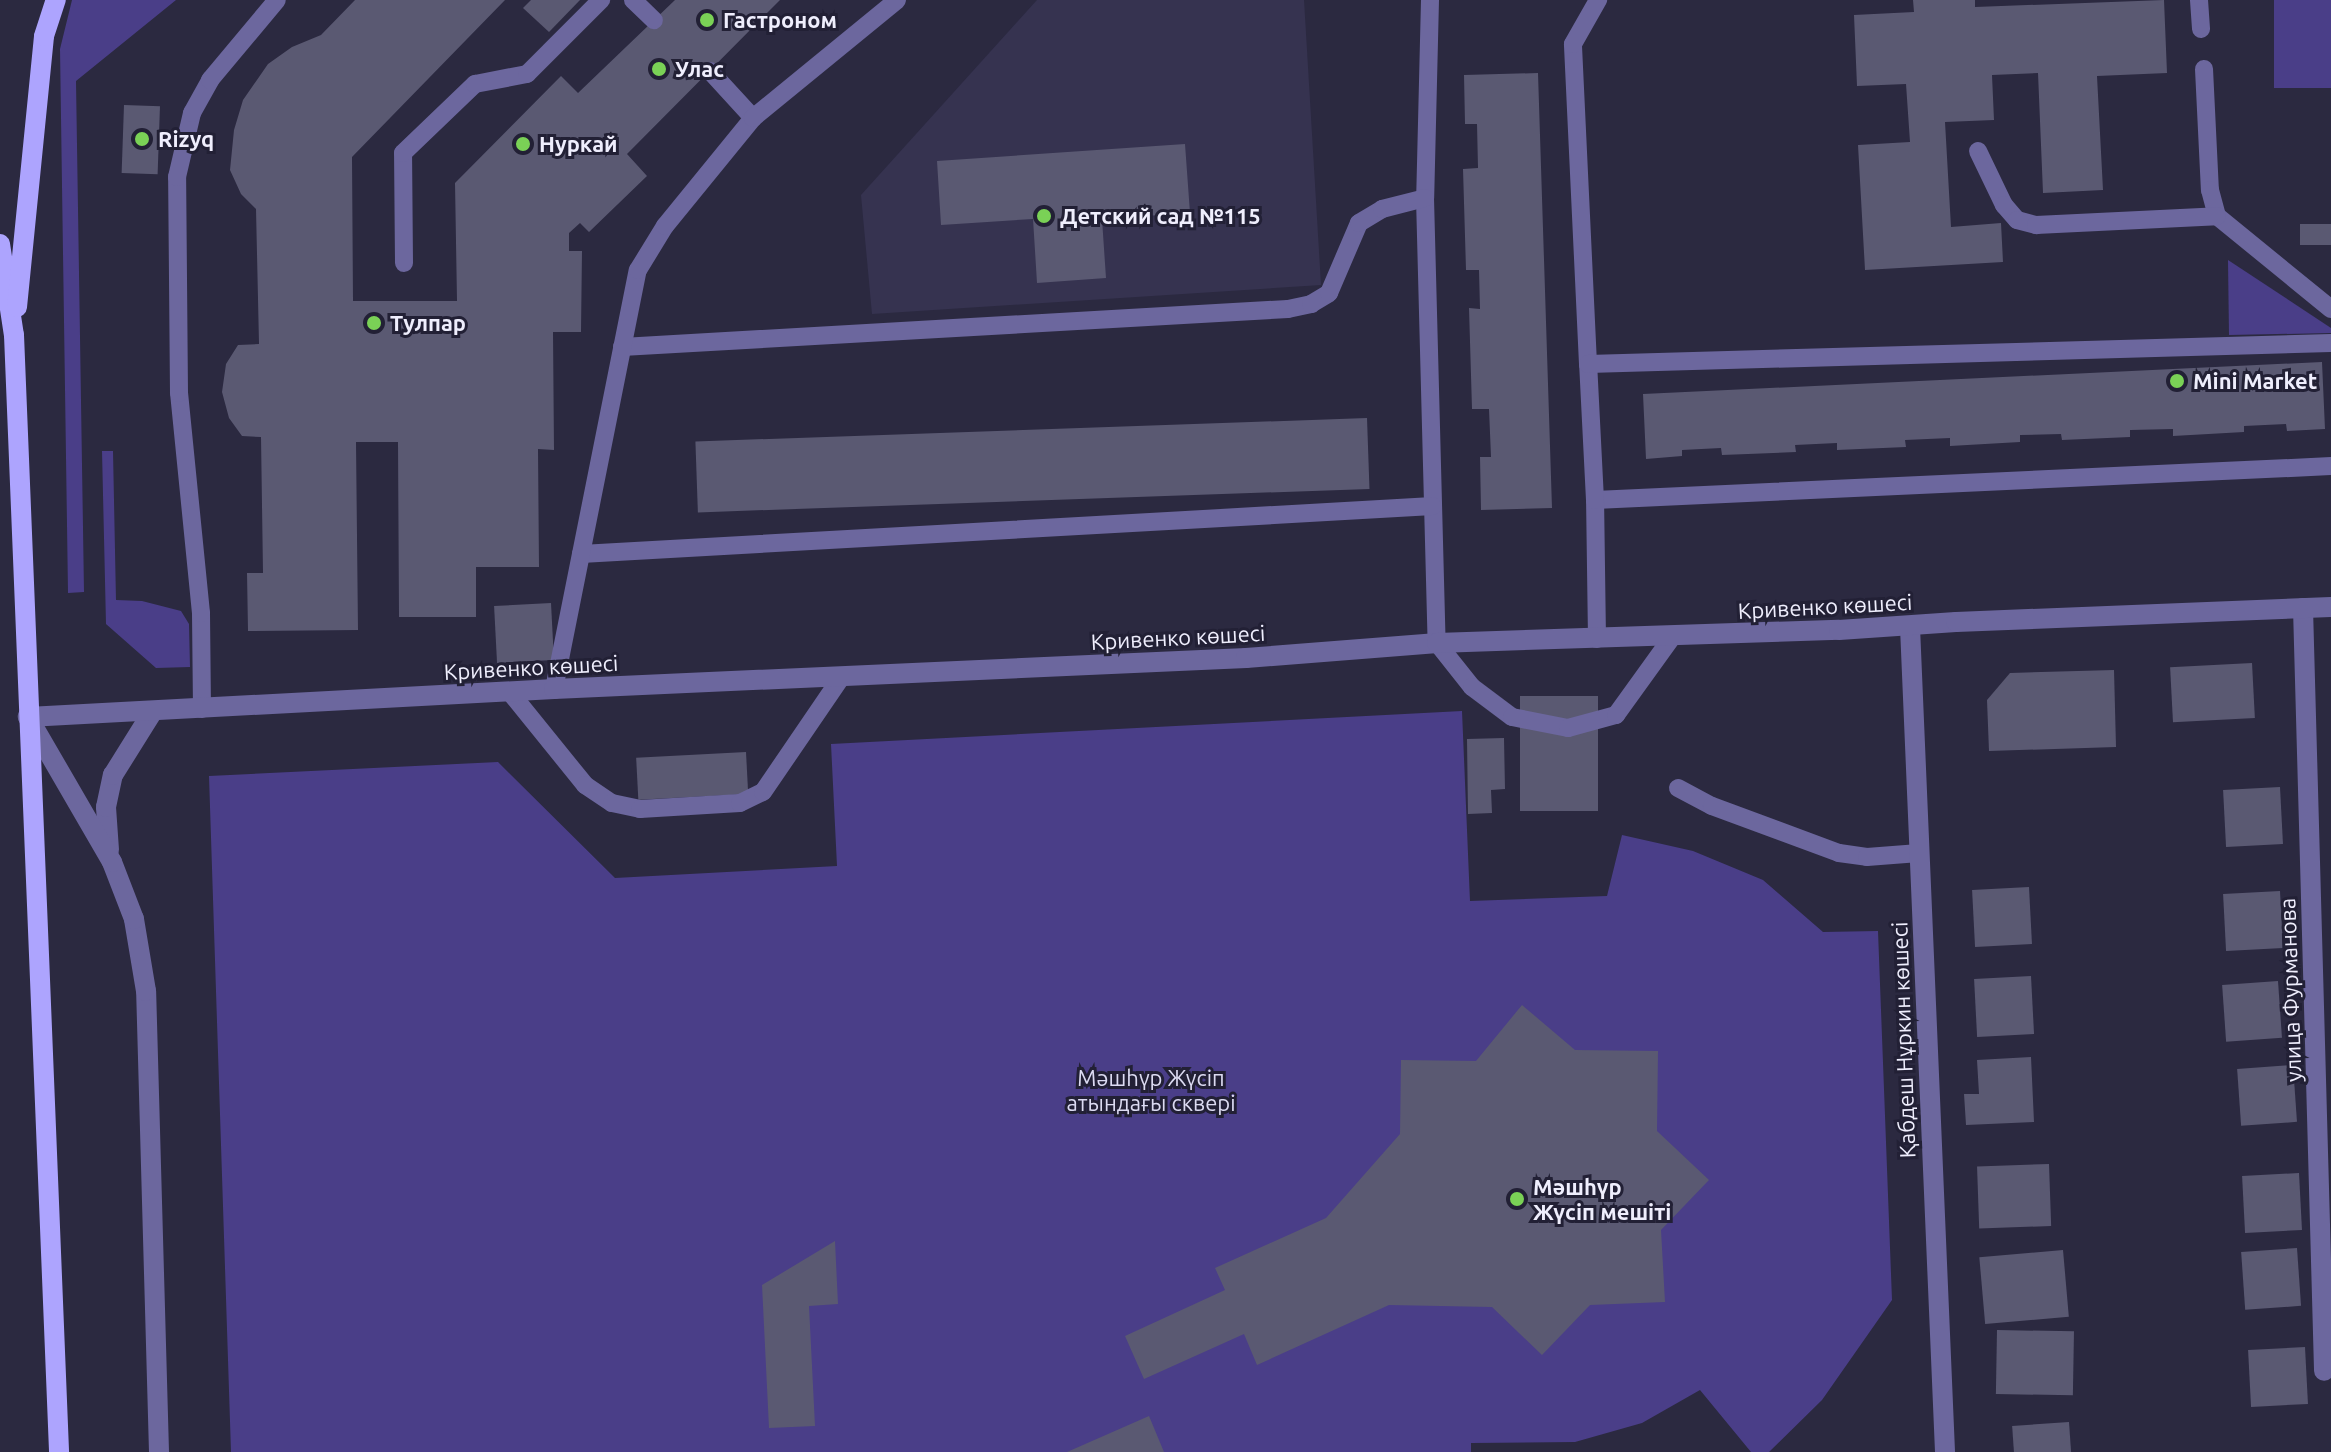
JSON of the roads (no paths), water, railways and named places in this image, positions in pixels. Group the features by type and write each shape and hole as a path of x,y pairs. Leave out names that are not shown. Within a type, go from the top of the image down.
{"main road":[{"path":"14,335 44,36 56,0"},
{"path":"0,244 14,335 59,1452"}],"street":[{"name":"Кривенко көшесі","path":"28,717 509,691 1246,658 1437,643 1910,627 2331,607"},
{"name":"улица Фурманова","path":"2303,608 2324,1371"},
{"name":"Қабдеш Нұркин көшесі","path":"1910,627 1945,1452"},
{"path":"112,862 106,807 113,775 153,711"},
{"path":"28,717 112,862 134,919 146,991 159,1452"}],"lane":[{"path":"202,709 201,613 179,393 177,177 192,113 210,80 277,0"},
{"path":"404,263 403,153 475,84 527,74 601,0"},
{"path":"633,0 654,20"},
{"path":"554,689 638,270 665,226 753,118 897,0"},
{"path":"1430,0 1425,198 1437,643 1472,687 1512,717 1568,728 1616,715 1673,636"},
{"path":"1597,639 1595,500 1573,44 1598,0"},
{"path":"2199,0 2201,29"},
{"path":"2204,69 2210,190 2217,216 2331,309"},
{"path":"710,71 753,118"},
{"path":"1978,151 2004,205 2017,220 2036,225 2217,216"},
{"path":"622,347 1288,309 1311,304 1329,293 1359,223 1382,209 1425,198"},
{"path":"1588,364 2331,343"},
{"path":"1595,500 2331,466"},
{"path":"581,554 1433,506"},
{"path":"509,691 585,785 612,803 640,809 740,803 763,792 842,676"},
{"path":"1678,788 1712,806 1839,853 1867,857 1919,853"}],"place":[{"name":"Гастроном","path":"707,20"},
{"name":"Улас","path":"659,69"},
{"name":"Rizyq","path":"142,139"},
{"name":"Нуркай","path":"523,144"},
{"name":"Детский сад №115","path":"1044,216"},
{"name":"Тулпар","path":"374,323"},
{"name":"Mini Market","path":"2177,381"},
{"name":"Мәшһүр Жүсіп мешіті","path":"1517,1199"}],"park label":[{"name":"Мәшһүр Жүсіп атындағы сквері","path":"1151,1090"}]}
